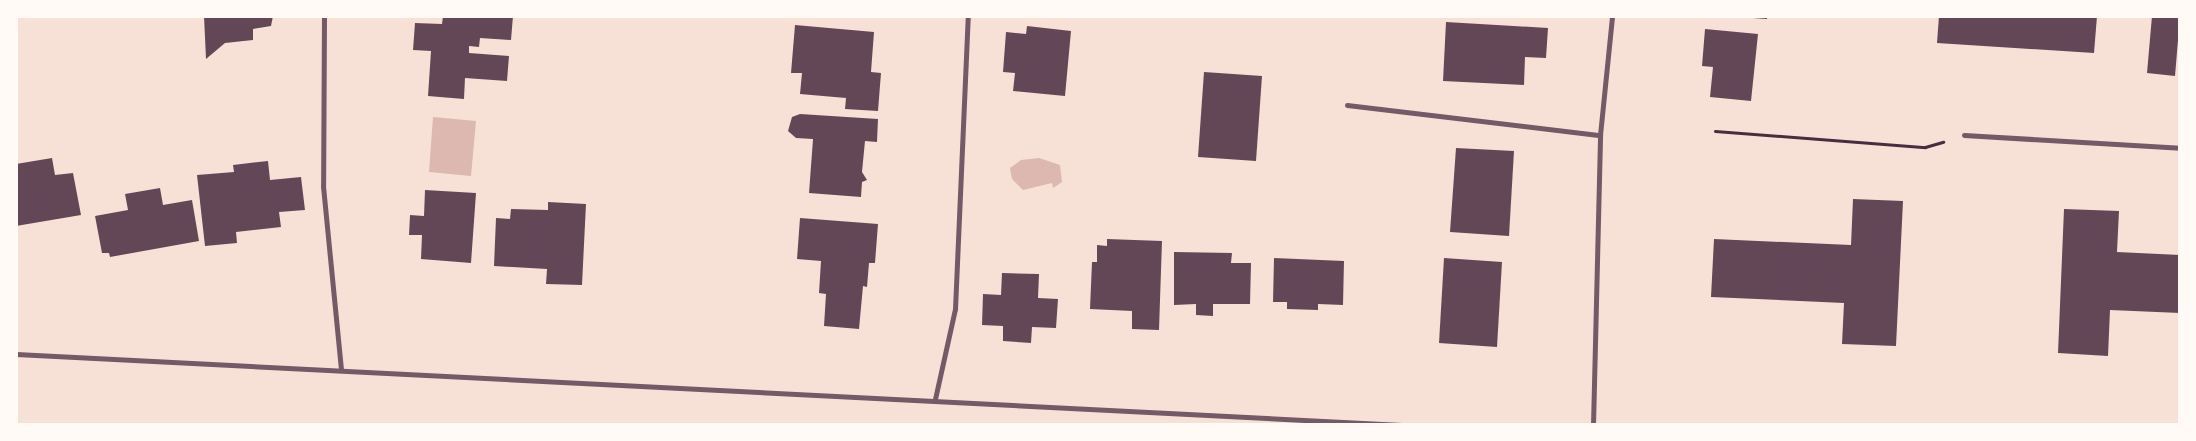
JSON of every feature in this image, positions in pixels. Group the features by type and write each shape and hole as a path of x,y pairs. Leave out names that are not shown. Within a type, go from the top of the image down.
{"street":[{"path":"324,16 323,186 341,370"},
{"path":"935,399 955,309 968,16"},
{"path":"1593,425 1600,135 1612,16"},
{"path":"1347,105 1600,135"},
{"path":"1964,135 2180,148"},
{"path":"16,354 935,399 1402,425"}],"path":[{"path":"1715,131 1925,147 1964,135"}],"shaded area":[{"path":"433,117 476,121 471,176 429,172"},
{"path":"1039,158 1060,165 1062,182 1053,188 1052,183 1023,190 1012,179 1010,168 1021,160"}],"building":[{"path":"204,16 273,16 271,26 253,29 253,40 225,43 206,59"},
{"path":"443,16 513,16 511,40 480,38 479,47 469,46 469,53 509,56 507,81 465,78 464,99 428,96 431,51 413,50 415,23 442,24"},
{"path":"1753,16 1767,16 1767,19 1753,18"},
{"path":"1939,16 2097,16 2094,53 1937,43"},
{"path":"2152,16 2180,16 2175,76 2147,73"},
{"path":"1446,22 1548,28 1546,58 1525,57 1524,85 1443,81"},
{"path":"795,25 874,32 871,72 881,73 878,111 845,109 846,98 800,94 802,73 791,73"},
{"path":"1027,26 1071,31 1065,96 1013,91 1015,73 1003,72 1006,32 1026,34"},
{"path":"1705,29 1758,34 1751,101 1710,97 1713,67 1702,66"},
{"path":"1204,72 1262,76 1256,161 1198,157"},
{"path":"800,114 878,119 877,142 865,141 862,172 867,180 862,182 861,197 809,193 813,139 796,138 788,131 792,117"},
{"path":"1456,148 1514,151 1509,236 1450,232"},
{"path":"52,158 55,175 73,173 81,215 16,226 16,164"},
{"path":"268,161 270,180 301,177 305,210 279,212 281,227 236,232 237,243 205,246 197,175 234,172 233,165"},
{"path":"160,188 163,205 192,200 199,241 110,257 109,253 102,253 95,216 128,210 125,194"},
{"path":"425,190 476,193 471,263 421,259 422,235 409,235 410,215 424,216"},
{"path":"1853,199 1903,201 1896,346 1842,344 1844,303 1711,297 1714,239 1851,245"},
{"path":"548,202 586,204 582,285 546,284 547,269 494,266 496,218 510,219 511,209 548,210"},
{"path":"2064,209 2119,211 2117,252 2180,255 2180,313 2110,310 2108,356 2058,353"},
{"path":"800,218 878,224 875,263 869,263 867,287 863,286 859,329 824,326 826,294 819,293 821,261 797,259"},
{"path":"1107,239 1162,241 1159,330 1132,329 1132,311 1090,309 1092,262 1097,262 1097,245 1107,246"},
{"path":"1174,252 1232,253 1231,263 1251,263 1250,304 1213,304 1213,316 1196,315 1196,304 1174,305"},
{"path":"1274,258 1344,261 1343,305 1318,304 1318,310 1287,309 1287,302 1273,302"},
{"path":"1444,258 1502,262 1497,347 1439,343"},
{"path":"1002,273 1039,274 1038,298 1058,299 1056,328 1032,327 1031,343 1003,341 1003,326 982,325 983,294 1001,295"}]}
